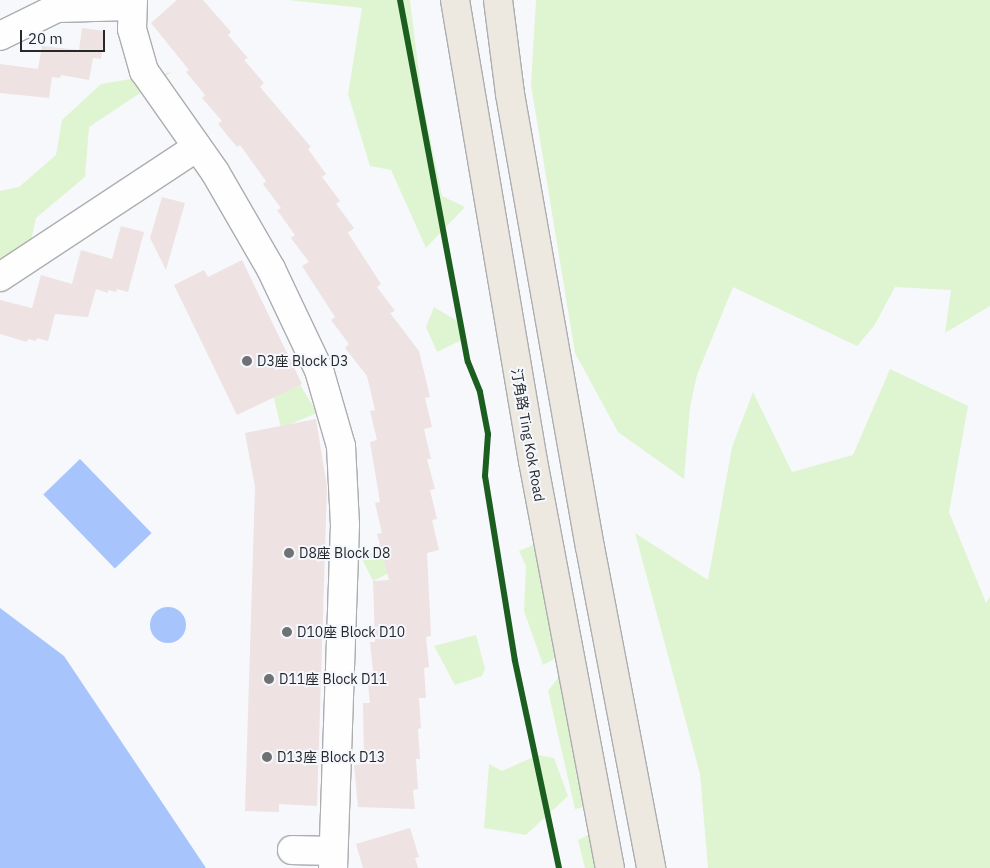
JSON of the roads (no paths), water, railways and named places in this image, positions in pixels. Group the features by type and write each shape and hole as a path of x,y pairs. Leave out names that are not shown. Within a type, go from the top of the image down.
{"main road":[{"name":"汀角路 Ting Kok Road","path":"455,0 533,461 610,868"},
{"path":"498,0 510,94 585,518 651,868"}],"lane":[{"path":"0,36 58,8 132,3 136,50 144,71 197,147 244,220 296,319 319,370 341,446 345,525 333,860 292,850"},
{"path":"0,277 197,147"}],"water":[{"path":"80,459 152,533 115,569 43,494"},
{"path":"168,607 175,608 181,612 185,618 185,632 181,638 175,642 168,643 161,642 155,638 151,632 150,625 151,618 155,612 161,608"},
{"path":"0,608 64,656 206,868 0,868"}],"place":[{"name":"D3座 Block D3","path":"247,361"},
{"name":"D8座 Block D8","path":"289,553"},
{"name":"D10座 Block D10","path":"287,632"},
{"name":"D11座 Block D11","path":"269,679"},
{"name":"D13座 Block D13","path":"267,757"}]}
